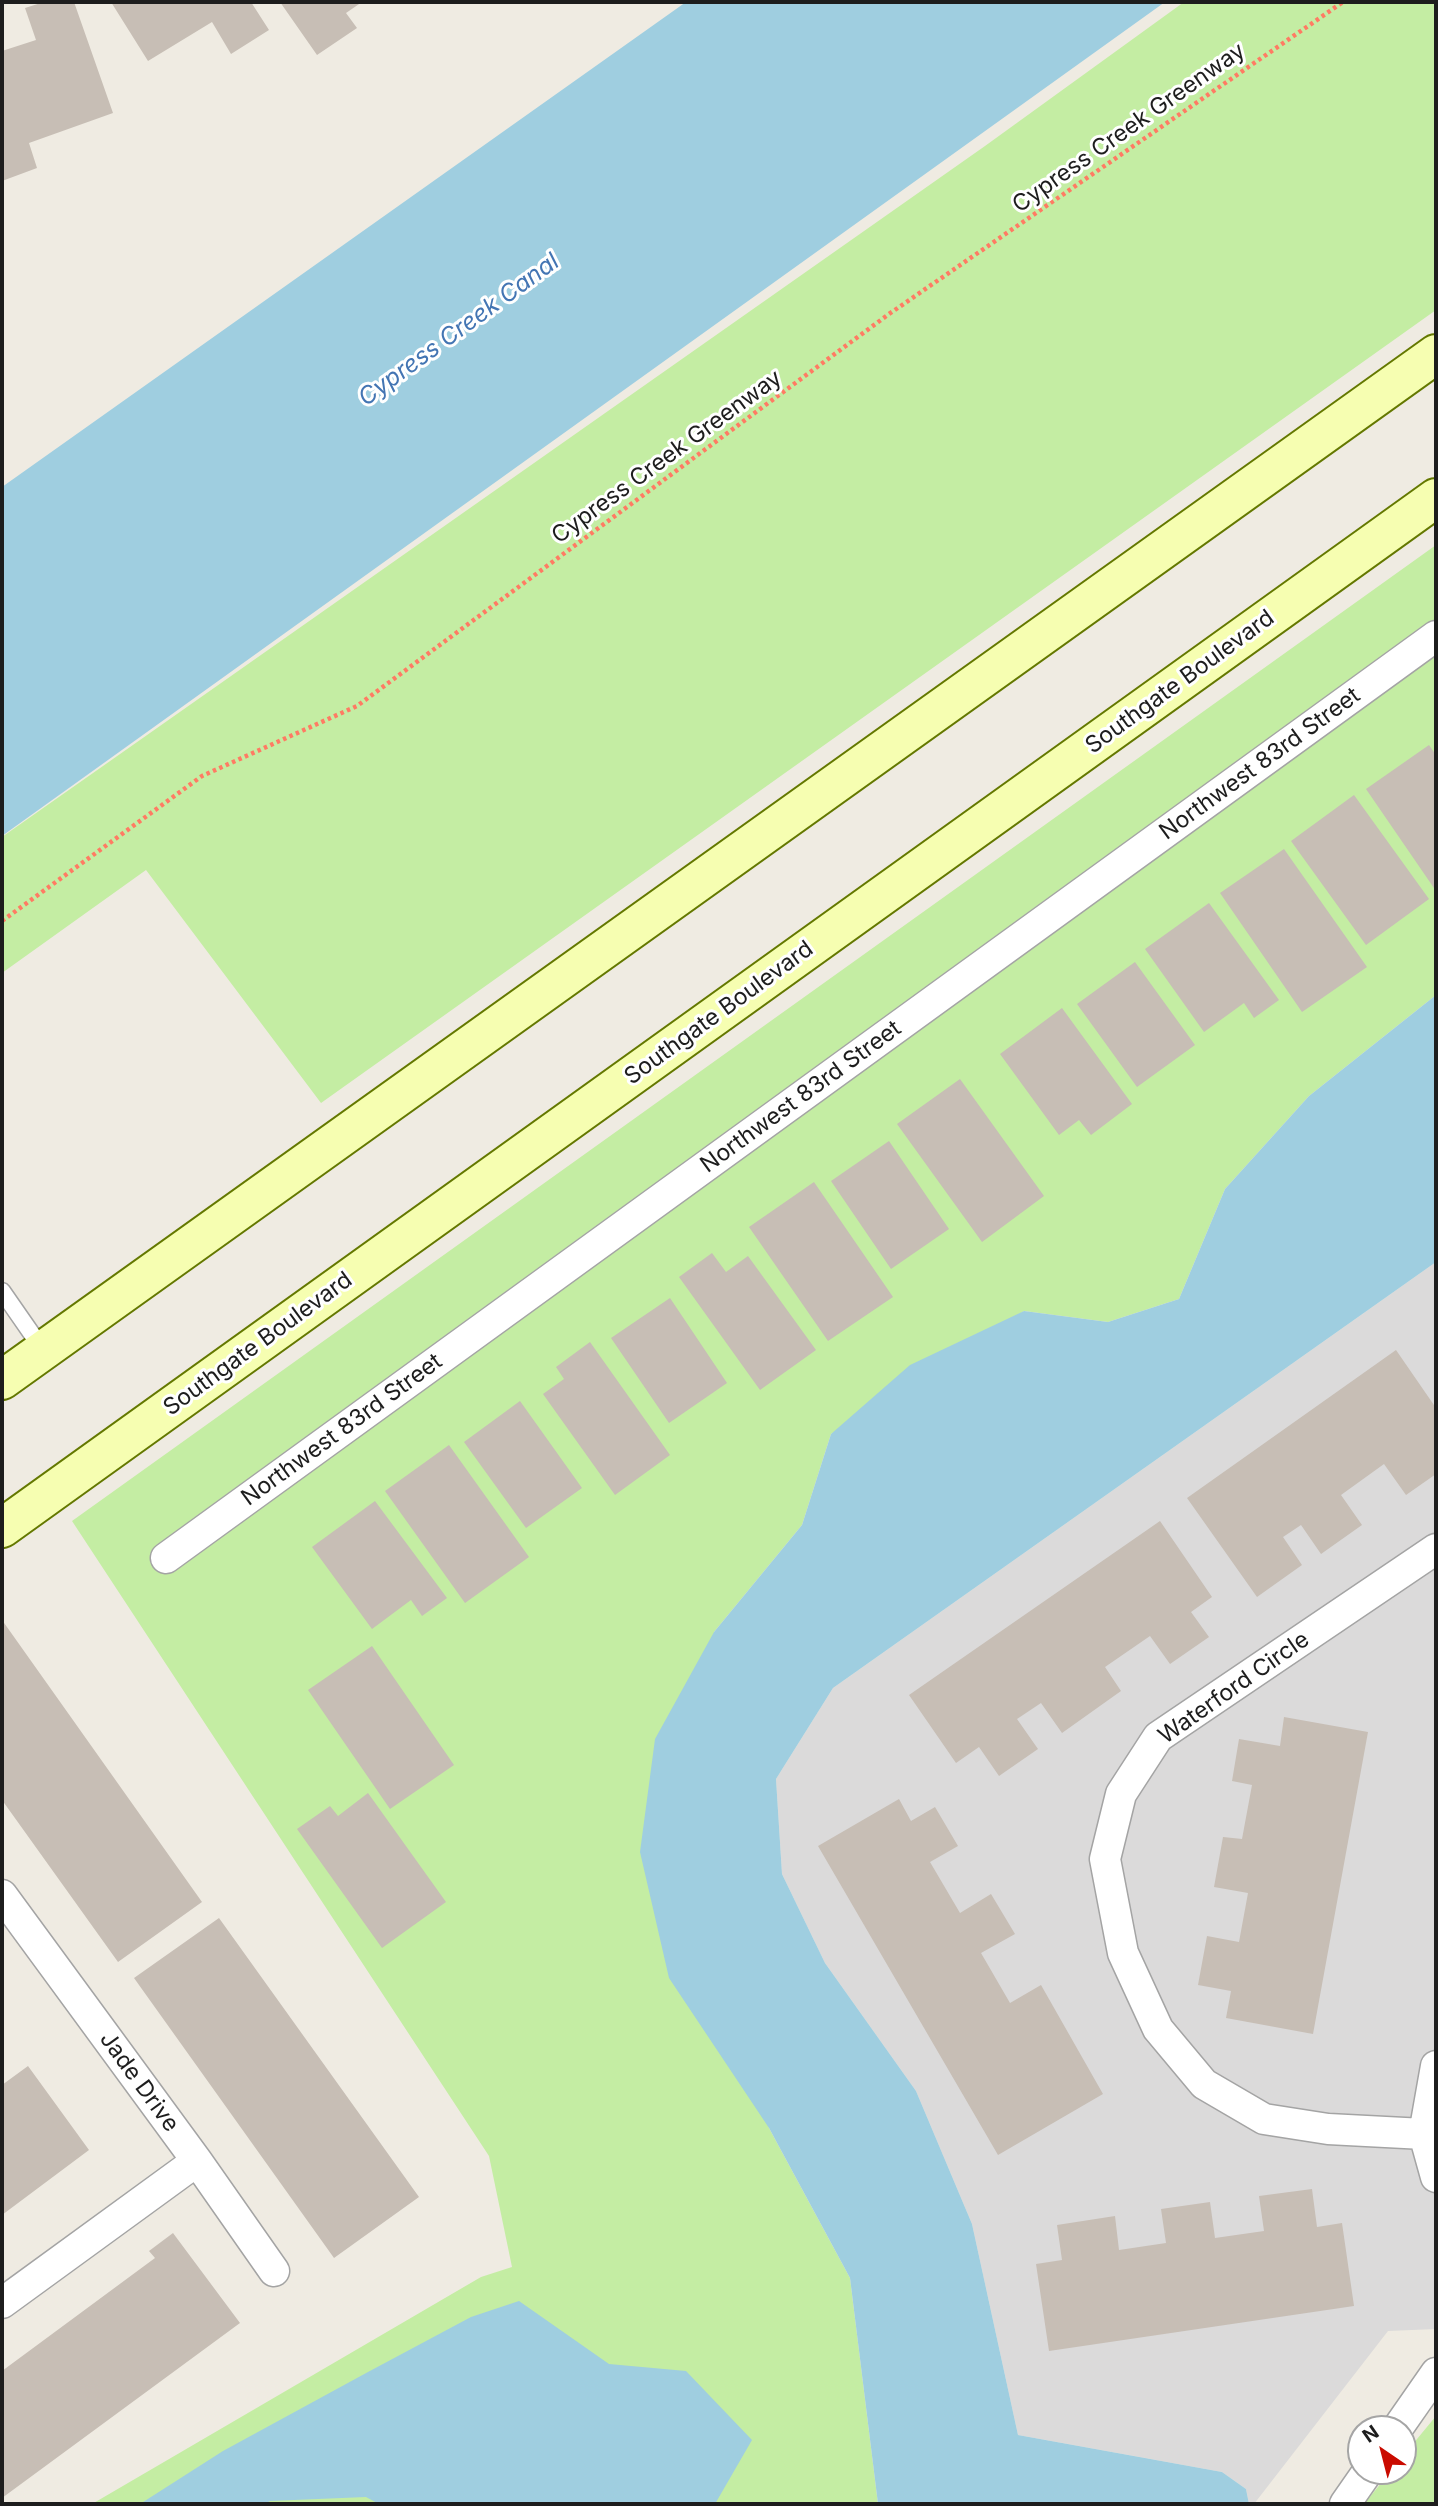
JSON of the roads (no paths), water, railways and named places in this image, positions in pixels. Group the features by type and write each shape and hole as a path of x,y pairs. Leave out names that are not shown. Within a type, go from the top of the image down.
{"main road":[{"path":"2,1380 1436,354"},
{"name":"Southgate Boulevard","path":"2,1528 1436,498"}],"street":[{"name":"Northwest 83rd Street","path":"166,1558 1436,636"},
{"name":"Waterford Circle","path":"1424,2134 1328,2129 1264,2119 1204,2084 1158,2029 1124,1953 1105,1859 1121,1794 1158,1737 1436,1549"},
{"name":"Jade Drive","path":"2,1895 197,2161 274,2272"},
{"path":"1436,2066 1424,2134 1436,2177"},
{"path":"2,2303 197,2161"},
{"path":"1407,2415 1436,2373"},
{"path":"1345,2504 1358,2485"}],"lane":[{"path":"2,1291 43,1350"}],"water":[{"name":"Cypress Creek Canal","path":"686,2 1165,2 2,836 2,487"},
{"path":"1436,995 1436,1262 833,1688 776,1779 782,1874 825,1963 916,2091 972,2224 1018,2435 1222,2472 1246,2489 1249,2504 878,2504 850,2278 769,2128 669,1978 640,1852 655,1739 714,1632 802,1525 831,1434 910,1365 1024,1311 1108,1322 1179,1299 1225,1189 1309,1096"},
{"path":"519,2301 609,2364 686,2371 752,2440 715,2504 379,2504 366,2497 270,2501 264,2504 140,2504 223,2451 368,2372 471,2317"}]}
